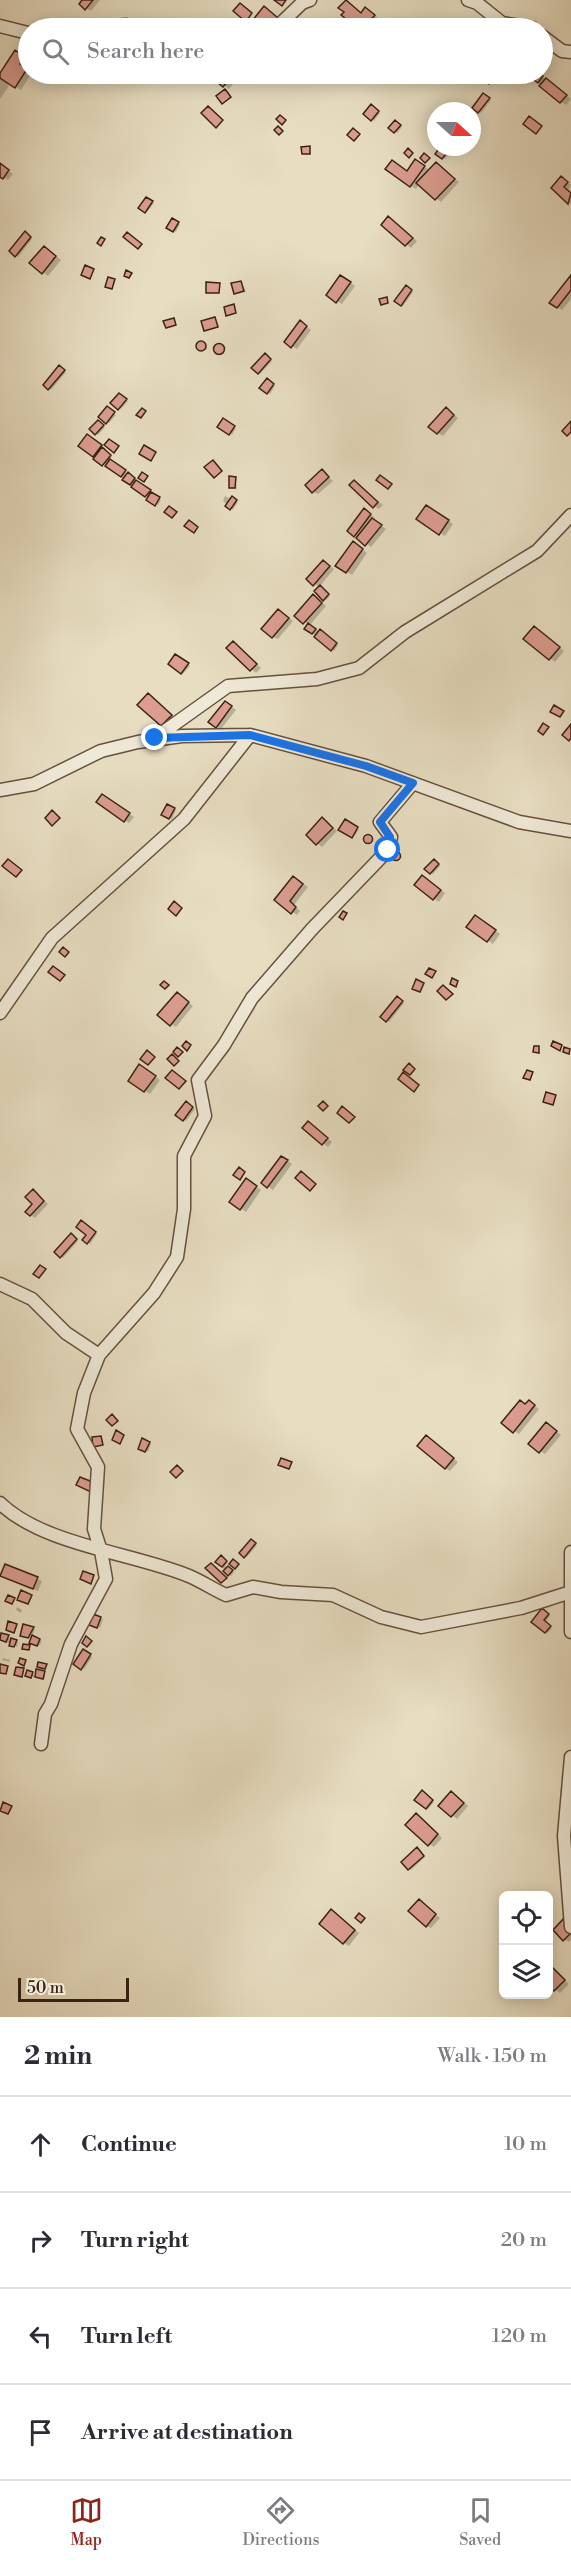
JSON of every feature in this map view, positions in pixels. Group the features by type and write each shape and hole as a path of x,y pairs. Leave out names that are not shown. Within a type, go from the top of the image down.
{"street":[{"path":"286,18 302,3 310,0"},
{"path":"468,0 477,3 496,18"},
{"path":"0,27 18,31"},
{"path":"553,44 562,51 571,52"},
{"path":"155,738 228,686 317,679 359,668 405,632 537,551 571,515"},
{"path":"0,1012 52,938 184,819 250,735"},
{"path":"0,790 34,784 101,751 155,738 250,735 366,766 519,822 571,831"},
{"path":"41,1743 45,1714 51,1704 71,1644 106,1579 94,1529 98,1467 78,1429 84,1393 99,1355 154,1293 177,1257 184,1209 184,1156 205,1116 198,1080 224,1045 252,998 312,929 388,850 390,837 380,822 413,783"},
{"path":"0,1284 33,1299 66,1333 99,1355"},
{"path":"0,1503 15,1518 101,1551 126,1556 189,1576 226,1595 253,1587 281,1592 333,1594 381,1617 421,1627 521,1608 571,1593"},
{"path":"571,1552 571,1632"},
{"path":"571,1757 564,1836 571,1928"}],"building":[{"path":"82,0 93,0 85,10 79,4"},
{"path":"274,0 286,0 282,6"},
{"path":"346,0 361,13 365,7 375,15 372,18 345,18 341,15 344,12 338,8"},
{"path":"240,3 252,13 249,18 241,18 233,11"},
{"path":"264,6 278,18 254,18"},
{"path":"15,50 18,52 18,83 15,88 0,78 0,73"},
{"path":"553,84 567,95 560,103 539,86"},
{"path":"225,89 231,97 222,104 216,96"},
{"path":"483,93 490,98 481,109 481,102 476,102"},
{"path":"371,104 379,111 371,121 363,114"},
{"path":"208,106 223,120 216,128 201,113"},
{"path":"280,115 286,120 282,125 276,119"},
{"path":"529,116 542,126 536,134 523,124"},
{"path":"395,120 401,125 394,133 388,128"},
{"path":"278,126 283,131 279,135 274,130"},
{"path":"353,128 360,134 354,141 347,135"},
{"path":"310,146 310,154 302,154 301,147"},
{"path":"408,148 413,153 409,158 404,153"},
{"path":"424,153 430,158 425,163 420,158"},
{"path":"415,159 425,166 410,187 385,169 392,160 407,171"},
{"path":"436,162 455,179 435,200 416,183"},
{"path":"0,163 9,170 3,179 0,177"},
{"path":"561,176 568,182 564,187 571,193 568,204 551,188"},
{"path":"146,197 153,201 145,213 138,208"},
{"path":"388,216 413,238 405,246 381,225"},
{"path":"172,218 179,222 173,232 166,228"},
{"path":"25,231 31,237 15,257 9,251"},
{"path":"127,232 142,244 138,249 123,237"},
{"path":"101,237 105,239 101,246 97,243"},
{"path":"44,246 56,256 42,274 29,263"},
{"path":"85,265 94,269 90,279 81,275"},
{"path":"126,270 132,273 129,278 124,276"},
{"path":"340,275 351,282 336,303 326,295"},
{"path":"571,275 571,290 557,308 549,303"},
{"path":"108,277 115,279 112,289 105,287"},
{"path":"241,281 244,291 234,294 231,283"},
{"path":"206,282 220,283 219,293 206,293"},
{"path":"406,285 412,290 401,306 394,301"},
{"path":"387,297 388,303 381,305 379,299"},
{"path":"234,304 236,313 226,316 224,307"},
{"path":"215,317 218,327 204,331 201,321"},
{"path":"174,318 176,325 166,328 163,321"},
{"path":"300,320 307,326 291,348 284,342"},
{"path":"201,341 206,346 201,351 196,346"},
{"path":"219,343 225,349 219,355 213,349"},
{"path":"265,353 271,359 258,374 251,368"},
{"path":"59,365 65,370 48,390 43,385"},
{"path":"267,378 274,384 267,394 259,388"},
{"path":"119,393 127,399 118,410 110,403"},
{"path":"107,406 115,412 106,424 98,417"},
{"path":"446,407 454,415 437,434 428,427"},
{"path":"142,408 146,411 141,418 136,415"},
{"path":"223,418 235,426 229,435 217,427"},
{"path":"98,420 104,425 95,435 89,429"},
{"path":"571,421 571,432 567,436 562,431"},
{"path":"87,434 102,445 93,457 78,446"},
{"path":"109,439 119,446 114,453 104,445"},
{"path":"144,445 156,452 151,461 139,454"},
{"path":"102,447 111,455 102,466 93,459"},
{"path":"110,459 126,470 121,477 105,466"},
{"path":"213,460 222,471 214,478 204,467"},
{"path":"322,469 329,477 312,493 305,485"},
{"path":"128,472 135,478 130,485 122,480"},
{"path":"142,472 148,476 144,482 138,478"},
{"path":"380,475 392,484 388,489 376,480"},
{"path":"229,476 236,477 235,488 229,488"},
{"path":"136,480 151,490 145,497 131,487"},
{"path":"354,480 378,502 373,508 349,485"},
{"path":"151,492 160,497 155,506 146,500"},
{"path":"232,496 237,500 230,510 225,506"},
{"path":"426,505 449,520 439,535 416,519"},
{"path":"169,506 177,512 172,518 164,512"},
{"path":"364,508 371,514 354,537 347,531"},
{"path":"372,518 382,525 365,546 356,538"},
{"path":"189,520 198,527 194,533 184,526"},
{"path":"353,541 363,549 346,573 335,566"},
{"path":"323,560 330,566 313,586 306,579"},
{"path":"320,585 329,594 323,601 314,591"},
{"path":"313,594 322,603 303,624 294,616"},
{"path":"278,609 289,618 272,638 261,629"},
{"path":"308,623 316,629 312,634 304,629"},
{"path":"534,626 560,647 549,660 523,639"},
{"path":"320,629 337,643 331,651 314,637"},
{"path":"233,641 257,664 250,671 226,648"},
{"path":"175,654 189,663 181,674 168,664"},
{"path":"148,693 172,715 161,726 137,705"},
{"path":"225,701 232,706 216,728 208,722"},
{"path":"554,705 564,711 560,717 550,712"},
{"path":"543,723 549,727 543,735 538,731"},
{"path":"571,724 571,738 569,741 562,735"},
{"path":"102,794 130,813 124,822 96,802"},
{"path":"167,804 175,808 169,819 161,815"},
{"path":"52,810 60,818 52,826 45,818"},
{"path":"322,817 333,828 316,845 306,835"},
{"path":"345,819 358,827 352,838 338,830"},
{"path":"368,835 372,839 368,843 364,839"},
{"path":"396,851 401,856 396,861 391,856"},
{"path":"8,859 22,870 16,877 2,866"},
{"path":"434,859 439,864 430,874 424,869"},
{"path":"422,875 441,890 433,900 414,885"},
{"path":"293,876 303,884 290,901 296,907 291,914 274,900"},
{"path":"174,901 182,908 176,916 168,909"},
{"path":"343,911 347,913 343,920 339,917"},
{"path":"475,915 496,930 487,942 466,927"},
{"path":"63,947 69,952 65,957 59,952"},
{"path":"53,966 65,975 60,981 48,972"},
{"path":"429,968 436,971 432,978 425,974"},
{"path":"452,978 458,981 456,987 450,984"},
{"path":"416,979 424,983 420,992 412,989"},
{"path":"164,981 169,985 165,989 160,985"},
{"path":"443,985 453,994 446,1000 437,991"},
{"path":"177,992 189,1002 170,1026 157,1015"},
{"path":"397,996 403,1001 386,1022 380,1017"},
{"path":"186,1041 191,1045 187,1051 182,1046"},
{"path":"553,1041 562,1045 560,1051 551,1046"},
{"path":"534,1046 539,1046 539,1053 533,1052"},
{"path":"177,1047 183,1052 178,1057 173,1052"},
{"path":"564,1047 570,1049 569,1054 563,1052"},
{"path":"147,1050 155,1057 148,1065 140,1059"},
{"path":"172,1054 179,1061 174,1066 167,1059"},
{"path":"409,1063 415,1069 410,1075 403,1070"},
{"path":"139,1064 156,1076 144,1092 128,1081"},
{"path":"172,1070 186,1081 179,1089 165,1078"},
{"path":"527,1070 533,1072 530,1080 523,1078"},
{"path":"403,1072 419,1085 414,1092 398,1079"},
{"path":"546,1092 556,1095 553,1105 543,1102"},
{"path":"186,1101 193,1107 183,1121 175,1115"},
{"path":"323,1101 328,1106 323,1111 318,1106"},
{"path":"342,1106 355,1117 349,1123 337,1113"},
{"path":"308,1121 328,1138 322,1145 302,1128"},
{"path":"281,1156 288,1160 267,1188 261,1183"},
{"path":"239,1167 245,1172 240,1180 233,1175"},
{"path":"301,1171 316,1184 310,1191 295,1178"},
{"path":"246,1178 257,1186 240,1210 229,1202"},
{"path":"33,1189 44,1201 30,1216 25,1212 32,1204 25,1197"},
{"path":"81,1220 96,1232 87,1244 82,1240 86,1235 76,1227"},
{"path":"71,1233 77,1239 60,1258 54,1252"},
{"path":"40,1265 46,1269 39,1278 33,1274"},
{"path":"520,1400 525,1404 529,1400 535,1405 513,1433 501,1423"},
{"path":"112,1414 118,1421 112,1426 106,1420"},
{"path":"546,1422 557,1431 539,1453 528,1444"},
{"path":"116,1430 124,1435 120,1444 112,1440"},
{"path":"426,1435 454,1458 445,1469 417,1446"},
{"path":"101,1436 103,1445 93,1447 92,1437"},
{"path":"142,1438 150,1442 145,1452 138,1449"},
{"path":"281,1458 292,1462 289,1469 278,1465"},
{"path":"177,1465 183,1471 176,1478 170,1472"},
{"path":"80,1477 95,1483 91,1492 76,1485"},
{"path":"251,1539 256,1543 244,1558 239,1553"},
{"path":"221,1555 227,1561 222,1567 215,1562"},
{"path":"233,1559 239,1564 235,1569 229,1564"},
{"path":"211,1563 227,1578 221,1583 205,1568"},
{"path":"5,1564 38,1577 33,1589 0,1576"},
{"path":"228,1566 233,1570 228,1576 223,1571"},
{"path":"83,1571 94,1575 91,1584 80,1579"},
{"path":"21,1590 32,1595 28,1604 17,1600"},
{"path":"8,1595 15,1598 12,1604 5,1601"},
{"path":"542,1608 549,1614 544,1620 551,1626 545,1633 531,1622"},
{"path":"93,1614 101,1617 97,1628 89,1625"},
{"path":"8,1621 17,1624 14,1633 6,1630"},
{"path":"23,1624 34,1627 28,1638 20,1636"},
{"path":"1,1633 9,1635 6,1642 0,1640"},
{"path":"32,1635 40,1639 37,1646 29,1643"},
{"path":"86,1636 92,1641 87,1647 82,1643"},
{"path":"11,1638 17,1640 14,1647 9,1646"},
{"path":"23,1644 30,1645 29,1650 22,1649"},
{"path":"83,1649 91,1654 81,1670 73,1664"},
{"path":"20,1658 26,1660 24,1666 18,1663"},
{"path":"38,1662 47,1664 45,1669 37,1667"},
{"path":"0,1664 8,1666 6,1674 0,1673"},
{"path":"16,1667 24,1668 22,1677 14,1675"},
{"path":"36,1669 45,1671 43,1679 35,1677"},
{"path":"27,1670 33,1672 31,1678 25,1676"},
{"path":"422,1790 433,1800 426,1809 414,1800"},
{"path":"451,1791 464,1803 451,1817 438,1806"},
{"path":"3,1802 12,1806 8,1814 0,1811"},
{"path":"416,1813 438,1834 428,1846 405,1825"},
{"path":"417,1847 424,1856 408,1870 401,1862"},
{"path":"419,1899 436,1914 426,1927 408,1911"},
{"path":"331,1909 355,1930 343,1944 319,1924"},
{"path":"359,1913 365,1918 361,1923 355,1918"},
{"path":"565,1917 571,1933 563,1941 553,1930"},
{"path":"553,1968 565,1980 553,1990"}],"route":[{"path":"155,738 250,735 366,766 413,783 380,822 390,837 388,850"}]}
